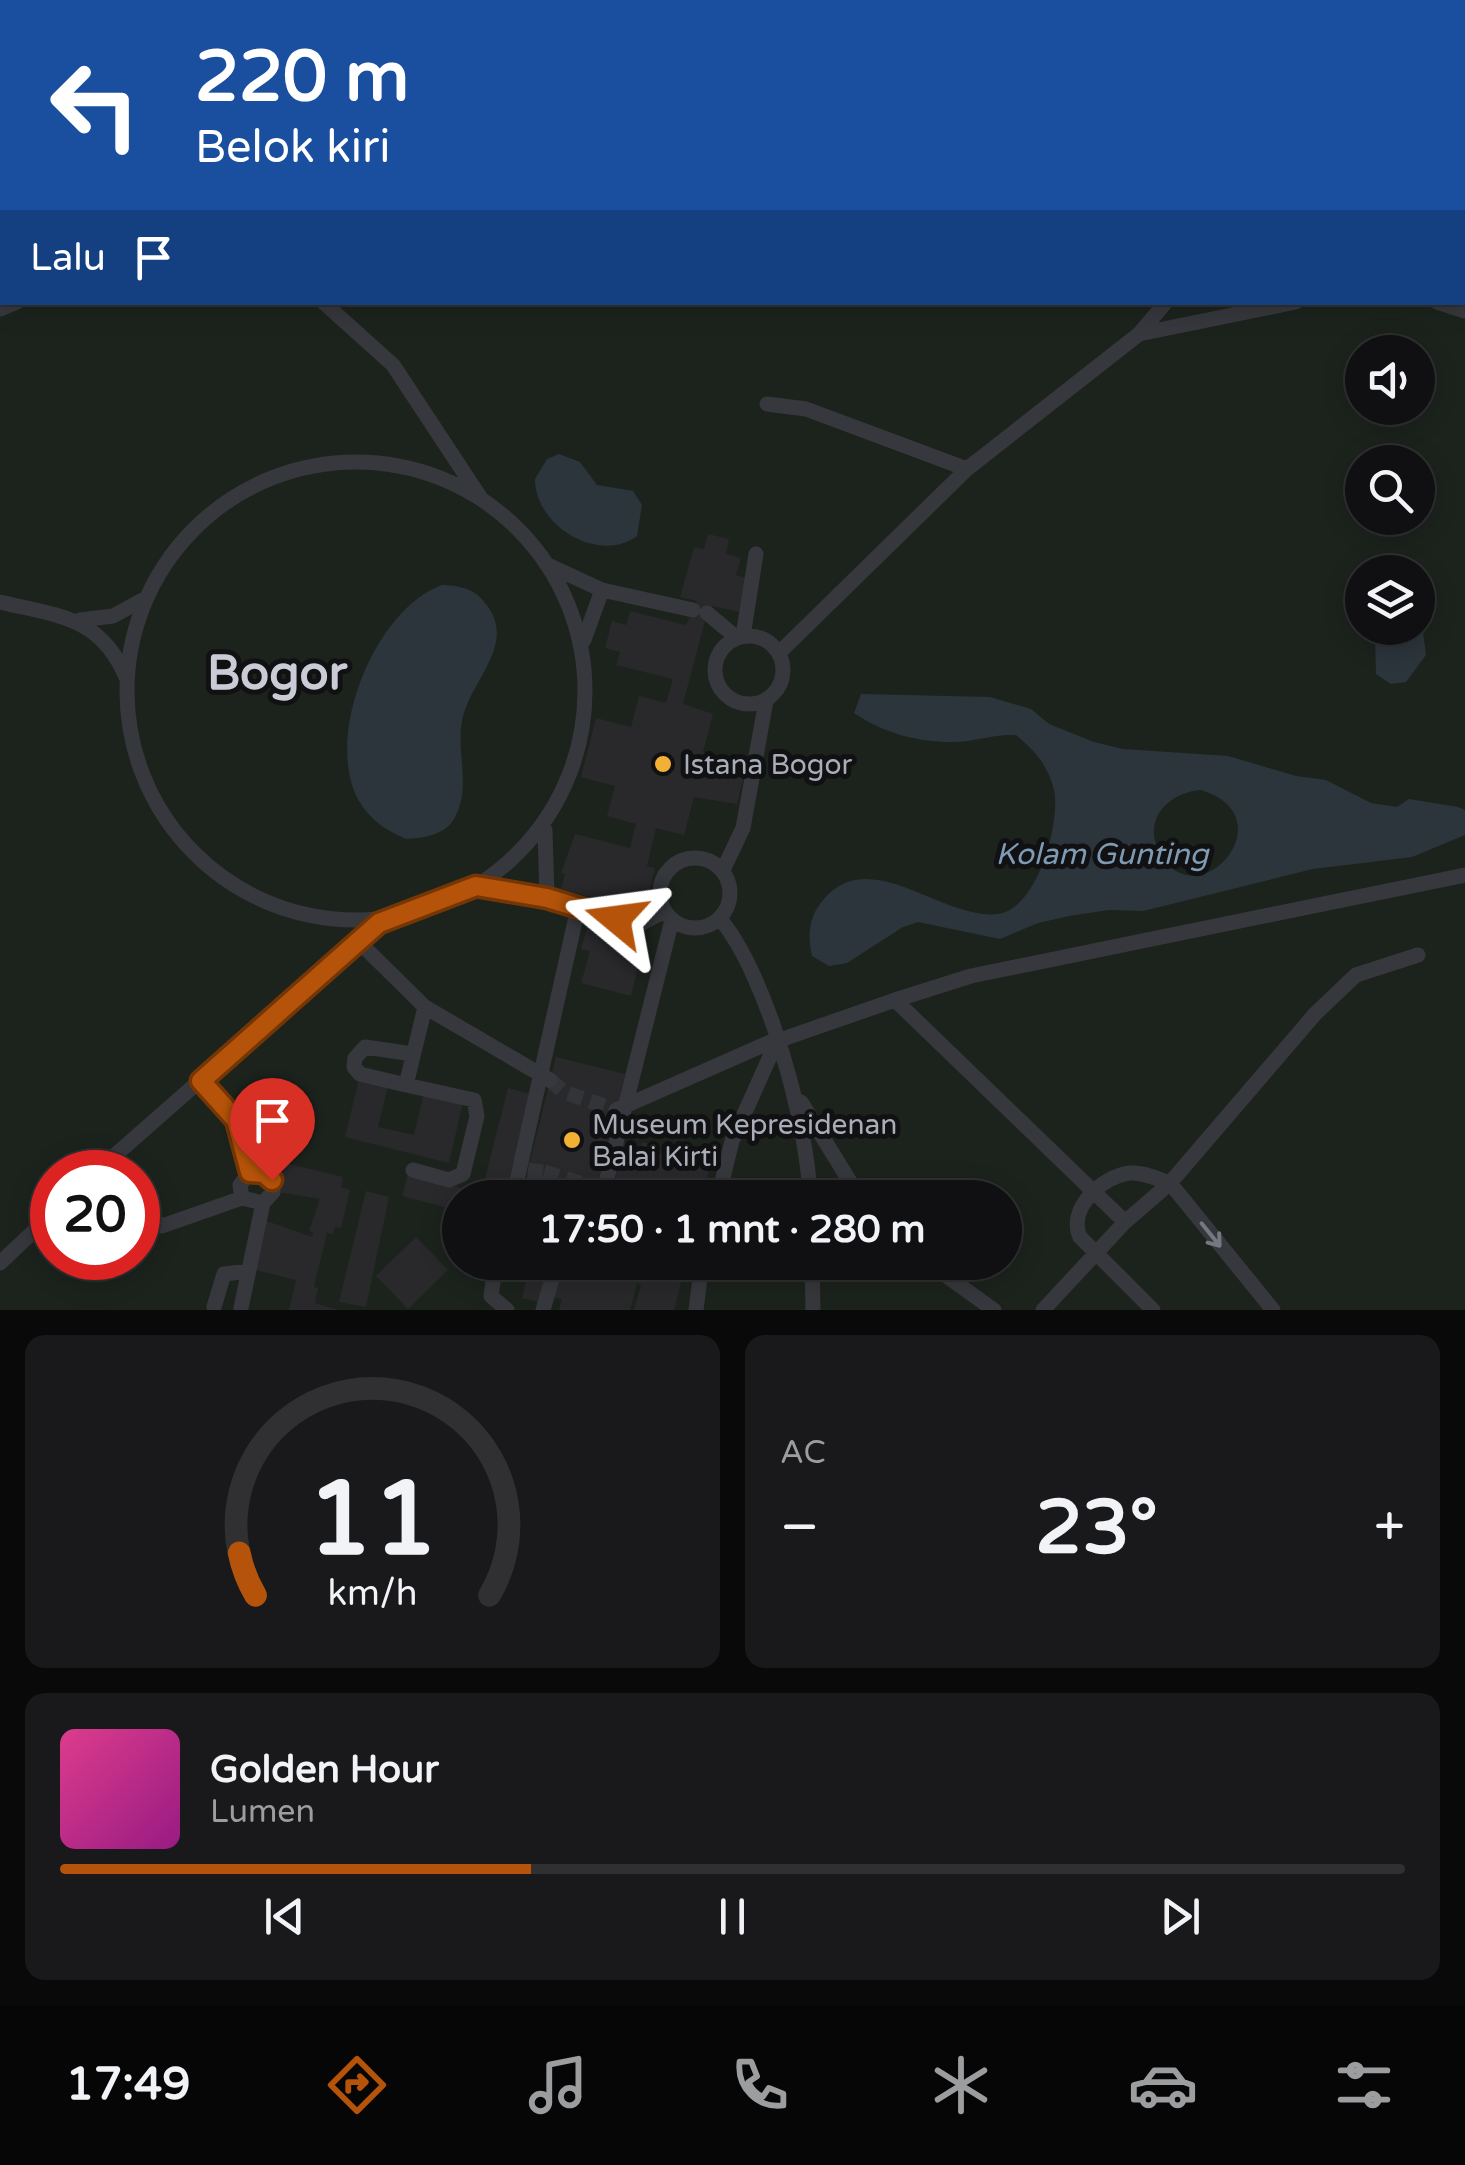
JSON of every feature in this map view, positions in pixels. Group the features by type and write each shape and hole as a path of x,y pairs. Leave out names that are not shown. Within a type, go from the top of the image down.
{"lane":[{"path":"122,1150 379,923 476,886 545,830 570,779 588,712 590,667 584,640 538,559 483,500 450,457 393,365 326,305"},
{"path":"779,653 967,469 1139,334 1163,305"},
{"path":"1139,334 1281,305"},
{"path":"767,404 806,409 967,469"},
{"path":"434,478 450,457"},
{"path":"379,923 301,912 260,898 223,878 186,845 158,804 134,756 127,723 129,648 146,598 173,552 199,522 265,479 336,463 380,465 434,478 483,500"},
{"path":"756,554 740,637 719,652 714,674 717,685 733,702 744,705 766,700"},
{"path":"476,886 547,898 640,924 669,915 699,928 720,919 730,897 723,870 743,828 766,700 782,680 779,653 764,639 740,637 700,611 602,590 538,559"},
{"path":"584,640 602,590"},
{"path":"0,602 75,620 113,616 146,598"},
{"path":"75,620 107,643 126,678"},
{"path":"545,830 547,898"},
{"path":"606,1180 618,1111 669,915 660,888 664,877 680,861 703,858 723,870"},
{"path":"618,1111 777,1040 971,976 1465,875"},
{"path":"520,1180 546,1078 578,908"},
{"path":"720,919 736,938 777,1040 809,1158 810,1180"},
{"path":"359,942 425,1007 546,1078"},
{"path":"1043,1310 1126,1222 1170,1183 1315,1014 1356,975 1418,955"},
{"path":"895,1000 1126,1222"},
{"path":"406,1086 425,1007"},
{"path":"722,1180 732,1141 777,1040"},
{"path":"413,1054 365,1047 355,1058 360,1074 474,1100 477,1116 463,1174 449,1180 413,1170"},
{"path":"784,1067 815,1130 848,1180"},
{"path":"201,1081 236,1120 250,1172"},
{"path":"242,1198 240,1185 250,1172"},
{"path":"242,1308 263,1203 273,1192 272,1180 264,1173 250,1172"},
{"path":"1153,1310 1080,1237 1076,1225 1082,1206 1094,1192 1129,1173 1170,1183 1273,1310"},
{"path":"160,1225 242,1198 263,1203"},
{"path":"0,1263 30,1235"},
{"path":"214,1308 224,1274 249,1271"},
{"path":"493,1280 491,1296 508,1310"},
{"path":"543,1310 552,1280"},
{"path":"696,1310 700,1280"},
{"path":"812,1280 813,1310"},
{"path":"952,1280 994,1310"}],"shaded area":[{"path":"0,305 1465,305 1465,1310 0,1310"}],"water":[{"path":"559,454 580,462 597,485 633,491 642,505 637,536 622,544 605,546 588,543 558,526 538,496 535,479 547,459"},
{"path":"442,585 463,588 479,596 495,621 497,636 462,721 463,783 454,819 439,832 406,839 380,824 359,801 349,774 347,744 362,678 377,647 396,620 418,599"},
{"path":"1375,645 1425,645 1426,655 1406,682 1391,684 1376,674"},
{"name":"Kolam Gunting","path":"861,694 990,697 1031,709 1049,724 1094,742 1123,749 1228,756 1296,776 1326,780 1371,803 1397,807 1409,799 1458,807 1465,810 1465,835 1412,857 1313,869 1143,911 1109,910 1069,916 1038,923 1000,939 918,922 903,927 847,963 829,966 812,956 810,926 819,905 843,884 863,879 885,881 954,907 998,914 1012,909 1035,881 1054,823 1054,790 1048,773 1016,735 939,742 889,731 854,713","holes":["1201,790 1226,803 1237,821 1236,840 1227,857 1212,870 1194,876 1176,871 1155,841 1156,819 1161,810 1178,796"]}],"building":[{"name":"Istana Bogor","path":"708,534 729,539 726,554 741,558 736,575 746,578 744,598 740,612 712,606 707,613 683,704 713,714 703,752 746,767 737,804 694,797 684,835 656,828 647,866 655,868 648,896 640,894 627,933 645,938 631,996 581,983 590,951 581,949 588,925 596,928 599,918 615,923 620,905 561,889 565,874 561,873 575,834 630,848 636,824 607,816 615,786 581,777 596,718 631,727 639,696 666,703 673,679 616,665 620,652 605,648 612,621 626,625 630,611 686,625 697,601 680,597 694,547 704,549"},
{"name":"Museum Kepresidenan Balai Kirti","path":"556,1057 625,1074 598,1180 525,1180"},
{"path":"359,1079 388,1086 378,1127 414,1135 424,1093 463,1102 449,1163 345,1137"},
{"path":"508,1088 530,1094 509,1180 485,1180"},
{"path":"626,1142 641,1148 642,1142 664,1155 710,1167 707,1180 615,1180 620,1144"},
{"path":"285,1163 343,1177 341,1187 350,1190 341,1228 327,1233 314,1287 318,1288 315,1303 338,1310 289,1310 296,1280 252,1269 264,1220 312,1237 313,1232 309,1231 320,1199 278,1192"},
{"path":"408,1174 442,1183 442,1207 402,1196"},
{"path":"366,1191 389,1197 366,1307 339,1302"},
{"path":"416,1237 442,1264 442,1276 408,1309 376,1276"},
{"path":"526,1280 549,1280 543,1303 522,1298"},
{"path":"555,1280 682,1280 674,1310 634,1310 641,1285 637,1283 630,1310 559,1310 562,1299 551,1297"}],"tunnel":[{"path":"550,1080 564,1092 616,1110"},
{"path":"528,1170 544,1172 542,1180"},
{"path":"544,1172 570,1180"}],"place":[{"name":"Istana Bogor","path":"663,764"},
{"name":"Museum Kepresidenan Balai Kirti","path":"572,1140"}],"district":[{"name":"Bogor","path":"277,672"}],"route":[{"path":"272,1180 264,1173 250,1172 236,1120 201,1081 379,923 476,886 547,898 616,919"}]}
